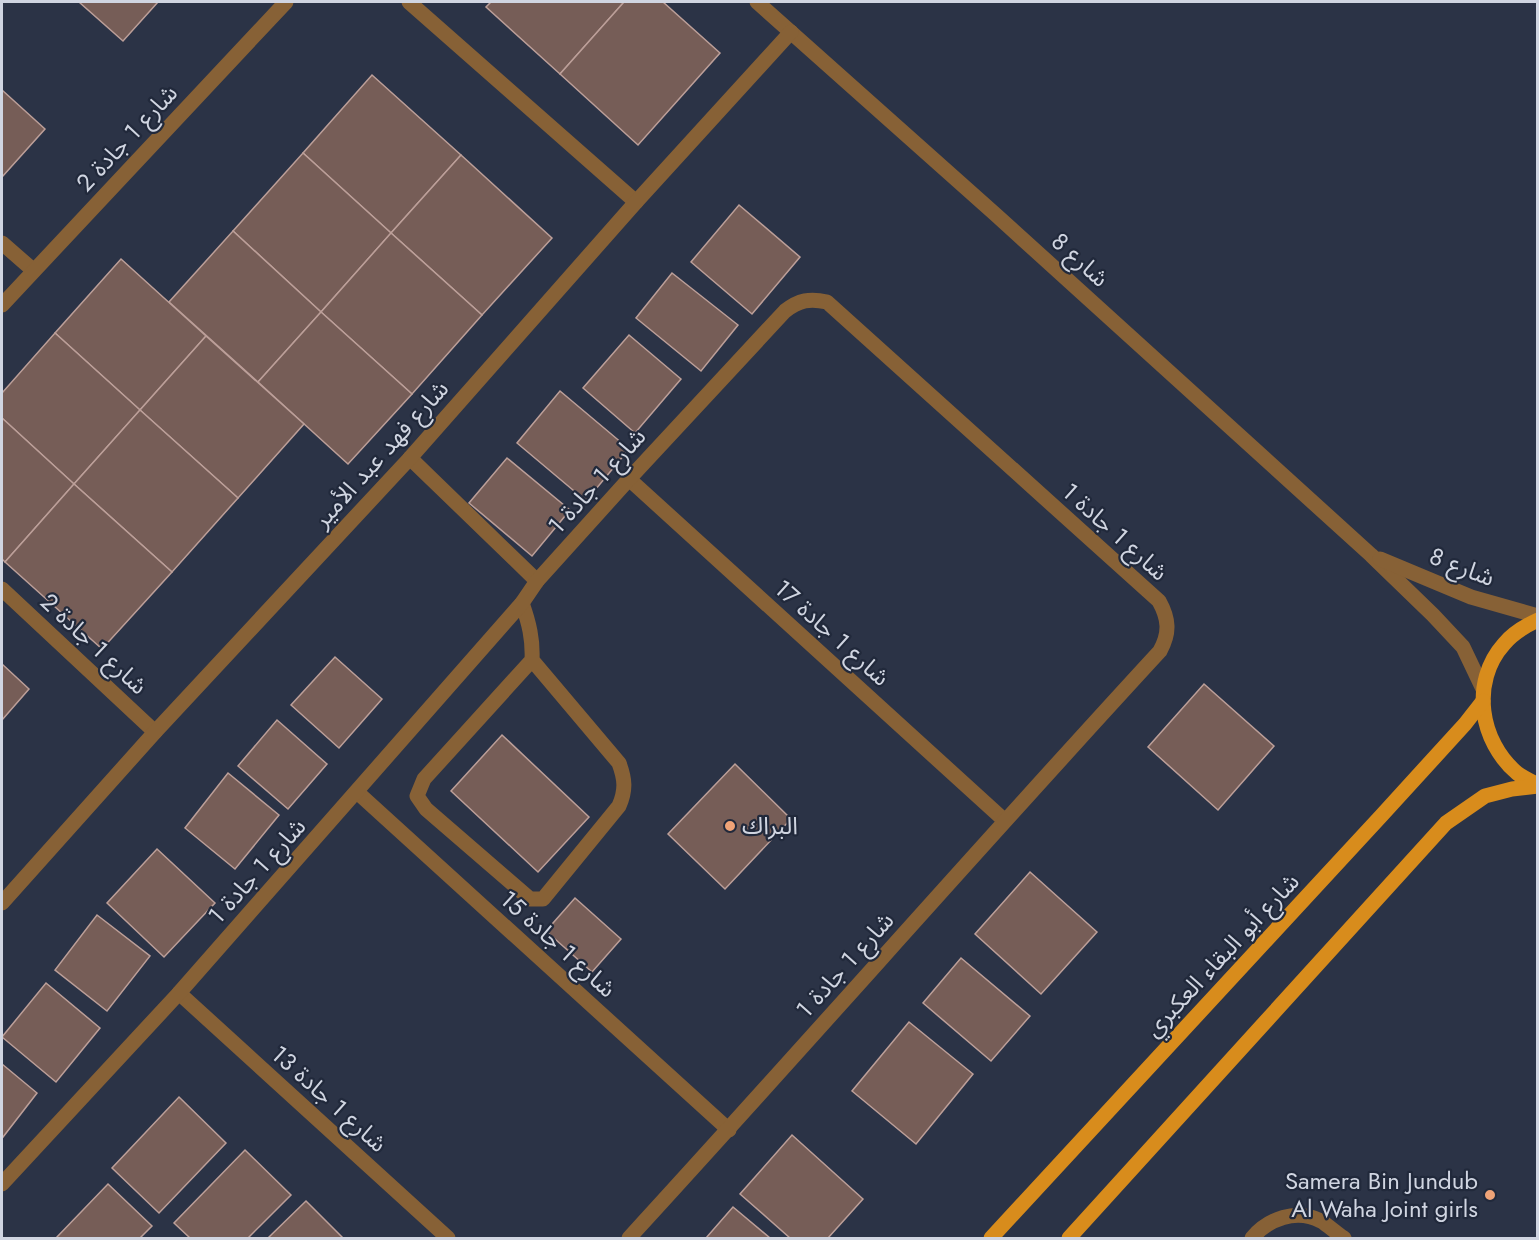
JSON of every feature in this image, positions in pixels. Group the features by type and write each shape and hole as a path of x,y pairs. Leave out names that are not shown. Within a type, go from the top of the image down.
{"main road":[{"path":"1538,618 1522,628 1503,645 1490,665 1483,695 1483,714 1490,737 1502,758 1519,775 1538,785"},
{"name":"شارع أبو البقاء العكبري","path":"992,1239 1465,724 1483,695"},
{"path":"1069,1239 1446,823 1485,796 1538,785"}],"street":[{"name":"شارع 1 جادة 2","path":"2,305 286,2"},
{"path":"409,2 636,202"},
{"name":"شارع 8","path":"757,2 1004,222 1371,555 1463,647 1483,695"},
{"name":"شارع فهد عبد الأمير","path":"2,903 155,732 410,458 636,202 791,32"},
{"path":"2,243 33,270"},
{"name":"شارع 1 جادة 1","path":"2,1184 179,993 522,603 537,580 629,479 785,311 794,304 816,299 827,303 1158,601 1165,613 1168,626 1166,639 1160,651 1004,820 729,1130 629,1239"},
{"path":"410,458 537,580"},
{"name":"شارع 1 جادة 17","path":"629,479 1004,820"},
{"name":"شارع 8","path":"1371,555 1471,597 1538,618"},
{"name":"شارع 1 جادة 2","path":"2,589 155,732"},
{"path":"522,603 530,624 533,642 532,660 424,779 417,796 426,809 530,899 543,899 619,806 625,792 624,777 619,763 532,660"},
{"name":"شارع 1 جادة 15","path":"357,792 729,1130"},
{"name":"شارع 1 جادة 13","path":"179,993 448,1239"},
{"path":"1252,1239 1263,1226 1277,1219 1305,1216 1321,1221 1344,1239"}],"building":[{"path":"79,2 158,2 123,41"},
{"path":"491,2 624,2 560,74 486,7"},
{"path":"624,2 663,2 720,53 638,145 560,74"},
{"path":"372,75 461,155 391,233 303,153"},
{"path":"2,90 45,129 2,177"},
{"path":"303,153 391,233 321,312 233,231"},
{"path":"461,155 552,238 482,315 391,233"},
{"path":"739,205 800,257 752,314 691,262"},
{"path":"233,231 321,312 258,382 169,302"},
{"path":"391,233 482,315 412,394 321,312"},
{"path":"121,259 206,336 140,410 55,333"},
{"path":"672,273 738,325 701,371 636,318"},
{"path":"321,312 412,394 348,464 258,382"},
{"path":"55,333 140,410 74,484 2,418 2,393"},
{"path":"629,335 681,379 635,433 583,388"},
{"path":"206,336 304,424 238,498 140,410"},
{"path":"560,391 629,449 586,501 517,443"},
{"path":"140,410 238,498 172,572 74,484"},
{"path":"2,418 74,484 5,562 2,559"},
{"path":"507,458 570,510 532,556 469,503"},
{"path":"74,484 172,572 102,649 5,562"},
{"path":"335,657 382,699 339,748 291,705"},
{"path":"2,664 29,689 2,720"},
{"path":"1204,684 1274,746 1218,810 1148,747"},
{"path":"277,720 327,764 288,809 238,766"},
{"path":"502,735 589,817 538,872 451,791"},
{"name":"البراك","path":"735,764 791,819 725,889 668,834"},
{"path":"228,773 279,815 235,869 185,828"},
{"path":"157,849 215,903 164,957 107,903"},
{"path":"1030,872 1097,932 1041,994 975,934"},
{"path":"575,898 621,939 592,972 546,931"},
{"path":"97,915 150,956 107,1011 55,970"},
{"path":"961,958 1030,1016 991,1061 923,1003"},
{"path":"46,983 100,1028 56,1082 2,1037"},
{"path":"909,1022 973,1074 916,1144 852,1091"},
{"path":"2,1064 37,1093 3,1137 2,1136"},
{"path":"179,1097 226,1143 159,1213 112,1168"},
{"path":"792,1135 863,1199 828,1238 790,1238 740,1194"},
{"path":"245,1150 291,1195 248,1238 190,1238 174,1223"},
{"path":"108,1184 152,1226 140,1238 56,1238"},
{"path":"306,1201 343,1238 268,1238"},
{"path":"733,1207 770,1238 706,1238"}],"place":[{"name":"البراك","path":"730,826"},
{"name":"Samera Bin Jundub Al Waha Joint girls","path":"1490,1195"}]}
